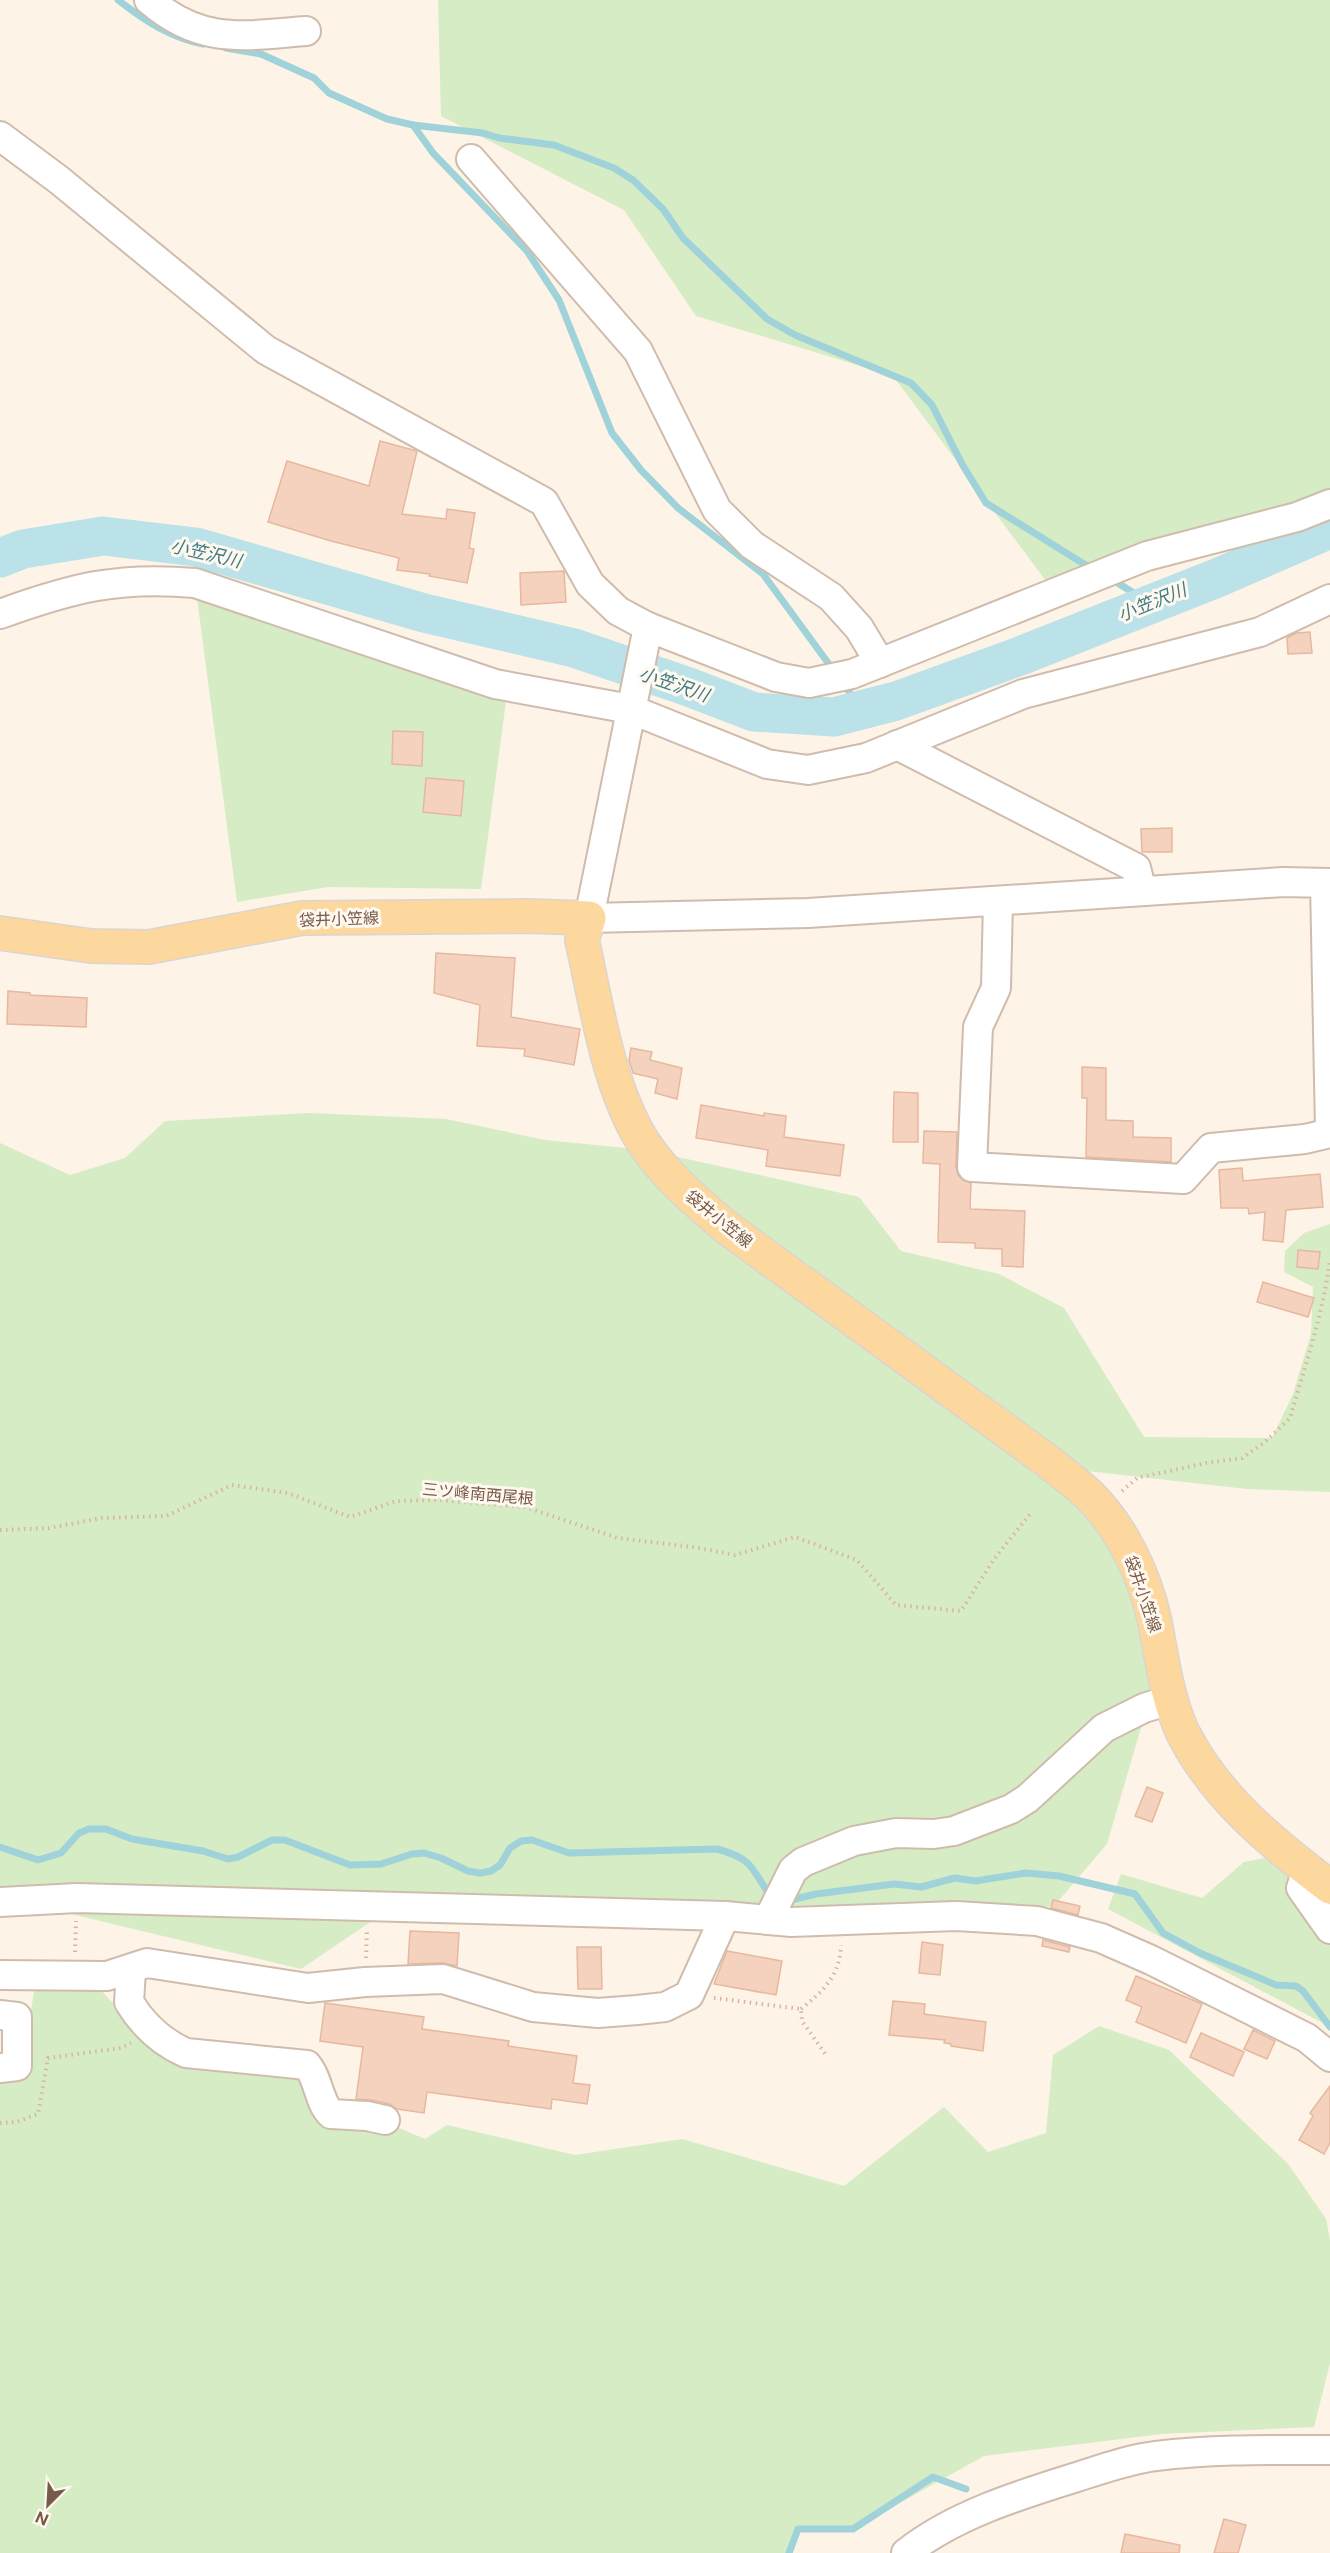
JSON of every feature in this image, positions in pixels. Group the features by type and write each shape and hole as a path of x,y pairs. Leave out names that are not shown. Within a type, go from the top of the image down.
{"main road":[{"name":"袋井小笠線","path":"0,933 91,946 149,947 302,918 526,916 589,918 582,940 617,1085 636,1130 679,1186 726,1227 1049,1462 1088,1495 1112,1523 1140,1577 1153,1615 1170,1700 1184,1733 1211,1780 1228,1800 1319,1878"}],"street":[{"path":"149,0 169,17 203,32 239,36 306,31"},
{"path":"0,136 59,180 266,350 544,502 590,584 618,612 648,627 776,677 809,683 852,674 1147,556 1297,517 1330,504"},
{"path":"471,159 638,351 717,510 752,545 831,597 859,628 880,663"},
{"path":"0,614 79,588 131,581 160,580 195,583 495,684 630,708 766,764 808,770 866,758 1023,693 1260,632 1330,599"},
{"path":"648,627 589,918 808,913 1282,882 1328,883 1330,1128 1305,1139 1211,1148 1183,1179 972,1167 978,1027 996,988 998,901"},
{"path":"897,745 1136,868 1142,891"},
{"path":"768,1920 793,1870 803,1862 854,1841 896,1833 934,1834 954,1831 1011,1809 1027,1799 1104,1728 1144,1708 1170,1700"},
{"path":"1319,1878 1301,1888 1330,1929"},
{"path":"0,1902 77,1898 724,1916 791,1922 956,1916 1037,1921 1101,1938 1306,2038 1330,2057"},
{"path":"0,1975 107,1977 147,1963 308,1988 365,1982 443,1979 533,2007 598,2013 665,2007 689,1995 724,1916"},
{"path":"131,1970 132,1985 129,2002 150,2029 168,2045 186,2053 307,2065 313,2072 326,2109 331,2114 367,2116 385,2120"},
{"path":"0,2015 17,2017 17,2067 0,2068"},
{"path":"906,2553 949,2526 1004,2502 1106,2468 1154,2456 1208,2451 1330,2450"}],"path":[{"path":"1100,1509 1137,1478 1206,1463 1242,1458 1282,1428 1290,1418 1319,1319 1330,1260"},
{"name":"三ツ峰南西尾根","path":"0,1530 49,1528 102,1518 166,1516 232,1485 288,1493 350,1517 396,1501 439,1500 525,1508 618,1538 735,1555 795,1537 857,1560 896,1605 961,1611 994,1559 1029,1514"},
{"path":"74,1977 77,1898"},
{"path":"365,1982 368,1906"},
{"path":"689,1995 801,2010 825,1989 841,1960 842,1920"},
{"path":"801,2010 802,2021 826,2055"},
{"path":"0,2123 16,2122 38,2114 48,2058 121,2048 133,2042"}],"green space":[{"path":"438,0 1330,0 1330,502 1055,593 893,376 696,316 624,210 441,116"},
{"path":"195,583 508,686 481,889 328,887 237,902"},
{"path":"309,1113 446,1119 545,1140 646,1150 859,1197 901,1251 999,1274 1064,1308 1144,1437 1272,1438 1293,1394 1311,1334 1313,1287 1284,1272 1285,1251 1304,1233 1330,1224 1330,1492 1247,1489 1078,1470 1065,1492 1113,1551 1145,1620 1152,1690 1107,1844 1054,1906 815,1925 382,1914 301,1969 0,1897 0,1143 70,1175 125,1158 165,1121"},
{"path":"1274,1856 1330,1897 1330,2027 1108,1909 1121,1874 1202,1898 1244,1862"},
{"path":"100,1989 164,2060 298,2071 349,2107 425,2139 447,2125 575,2155 682,2139 844,2186 944,2107 988,2152 1046,2133 1053,2055 1099,2026 1169,2050 1289,2165 1326,2219 1330,2240 1330,2363 1314,2427 1162,2434 984,2456 853,2529 798,2529 786,2553 0,2553 0,2079 22,2077 34,1990"}],"building":[{"path":"380,441 417,451 402,514 446,519 447,509 475,513 469,548 474,549 467,583 429,576 430,574 397,570 399,558 268,522 287,461 369,486"},
{"path":"564,571 566,602 521,605 520,573"},
{"path":"1310,632 1312,653 1288,654 1287,638 1296,633"},
{"path":"393,731 423,732 422,766 392,764"},
{"path":"426,778 464,781 461,816 423,812"},
{"path":"1172,828 1172,852 1142,852 1141,829"},
{"path":"436,953 515,958 511,1017 580,1029 574,1065 524,1056 525,1049 477,1046 480,1005 434,993"},
{"path":"8,991 30,993 30,995 87,998 86,1027 7,1024"},
{"path":"631,1048 652,1052 650,1060 682,1068 677,1099 655,1093 658,1079 633,1073 629,1060"},
{"path":"1082,1067 1106,1068 1106,1120 1133,1121 1133,1137 1171,1138 1171,1162 1086,1157 1087,1098 1082,1098"},
{"path":"894,1092 918,1093 918,1142 893,1142"},
{"path":"701,1105 764,1116 764,1113 786,1116 784,1137 844,1145 840,1176 766,1166 768,1150 696,1138"},
{"path":"924,1131 957,1132 956,1167 958,1175 971,1183 970,1209 1025,1211 1023,1267 1002,1266 1002,1249 975,1248 975,1243 938,1242 940,1164 923,1163"},
{"path":"1242,1168 1243,1181 1320,1174 1323,1207 1286,1210 1283,1242 1263,1240 1265,1212 1249,1214 1248,1208 1221,1208 1219,1170"},
{"path":"1298,1250 1320,1252 1318,1269 1297,1267"},
{"path":"1263,1282 1314,1298 1308,1317 1257,1302"},
{"path":"1147,1787 1163,1793 1152,1822 1135,1816"},
{"path":"1053,1900 1080,1906 1078,1915 1051,1908"},
{"path":"410,1931 459,1933 457,1966 443,1963 408,1964"},
{"path":"1043,1940 1070,1947 1069,1952 1042,1946"},
{"path":"922,1942 943,1945 940,1975 919,1973"},
{"path":"577,1947 601,1947 602,1989 578,1989"},
{"path":"727,1951 782,1961 776,1995 714,1984"},
{"path":"1136,1976 1202,2004 1186,2043 1136,2022 1142,2007 1126,2000"},
{"path":"893,2001 925,2004 924,2014 986,2022 983,2051 951,2046 951,2044 944,2043 945,2040 889,2035"},
{"path":"325,2003 424,2017 422,2029 509,2041 508,2046 577,2056 573,2083 590,2085 587,2104 552,2099 551,2109 427,2092 424,2113 397,2109 389,2104 371,2100 356,2099 363,2047 320,2041"},
{"path":"1253,2030 1275,2041 1267,2059 1244,2049"},
{"path":"1201,2033 1244,2052 1233,2076 1190,2057"},
{"path":"1330,2086 1330,2143 1324,2154 1299,2140 1313,2116 1310,2113"},
{"path":"1224,2519 1246,2525 1238,2553 1214,2553"},
{"path":"1125,2534 1180,2545 1179,2553 1121,2553"}],"waterway":[{"path":"118,0 158,27 179,37 203,44"},
{"path":"226,48 261,54 314,78 329,93 387,119 413,125 483,133 499,138 554,145 614,168 633,180 663,209 683,238 767,319 795,335 911,383 932,405 962,464 986,503 1092,569"},
{"path":"413,125 433,153 527,251 559,300 612,433 641,470 678,508 763,574 834,671"},
{"name":"小笠沢川","path":"0,558 23,549 103,536 196,547 424,613 574,648 754,712 834,717 896,701 1020,656 1217,578 1330,529"},
{"path":"1110,578 1151,604"},
{"path":"842,682 862,710"},
{"path":"0,1847 38,1860 61,1853 79,1833 89,1829 106,1829 132,1839 203,1851 228,1859 238,1857 272,1840 285,1840 350,1865 381,1864 412,1854 424,1853 441,1858 468,1871 480,1873 491,1871 500,1865 510,1848 521,1841 532,1840 569,1853 717,1849 744,1860 769,1895 773,1896"},
{"path":"787,1901 816,1894 894,1884 921,1887 955,1878 975,1881 1026,1873 1059,1876 1135,1894 1163,1933 1200,1953 1276,1985 1296,1986 1303,1991 1330,2027"},
{"path":"789,2553 798,2529 853,2529 933,2477 966,2489"}]}
